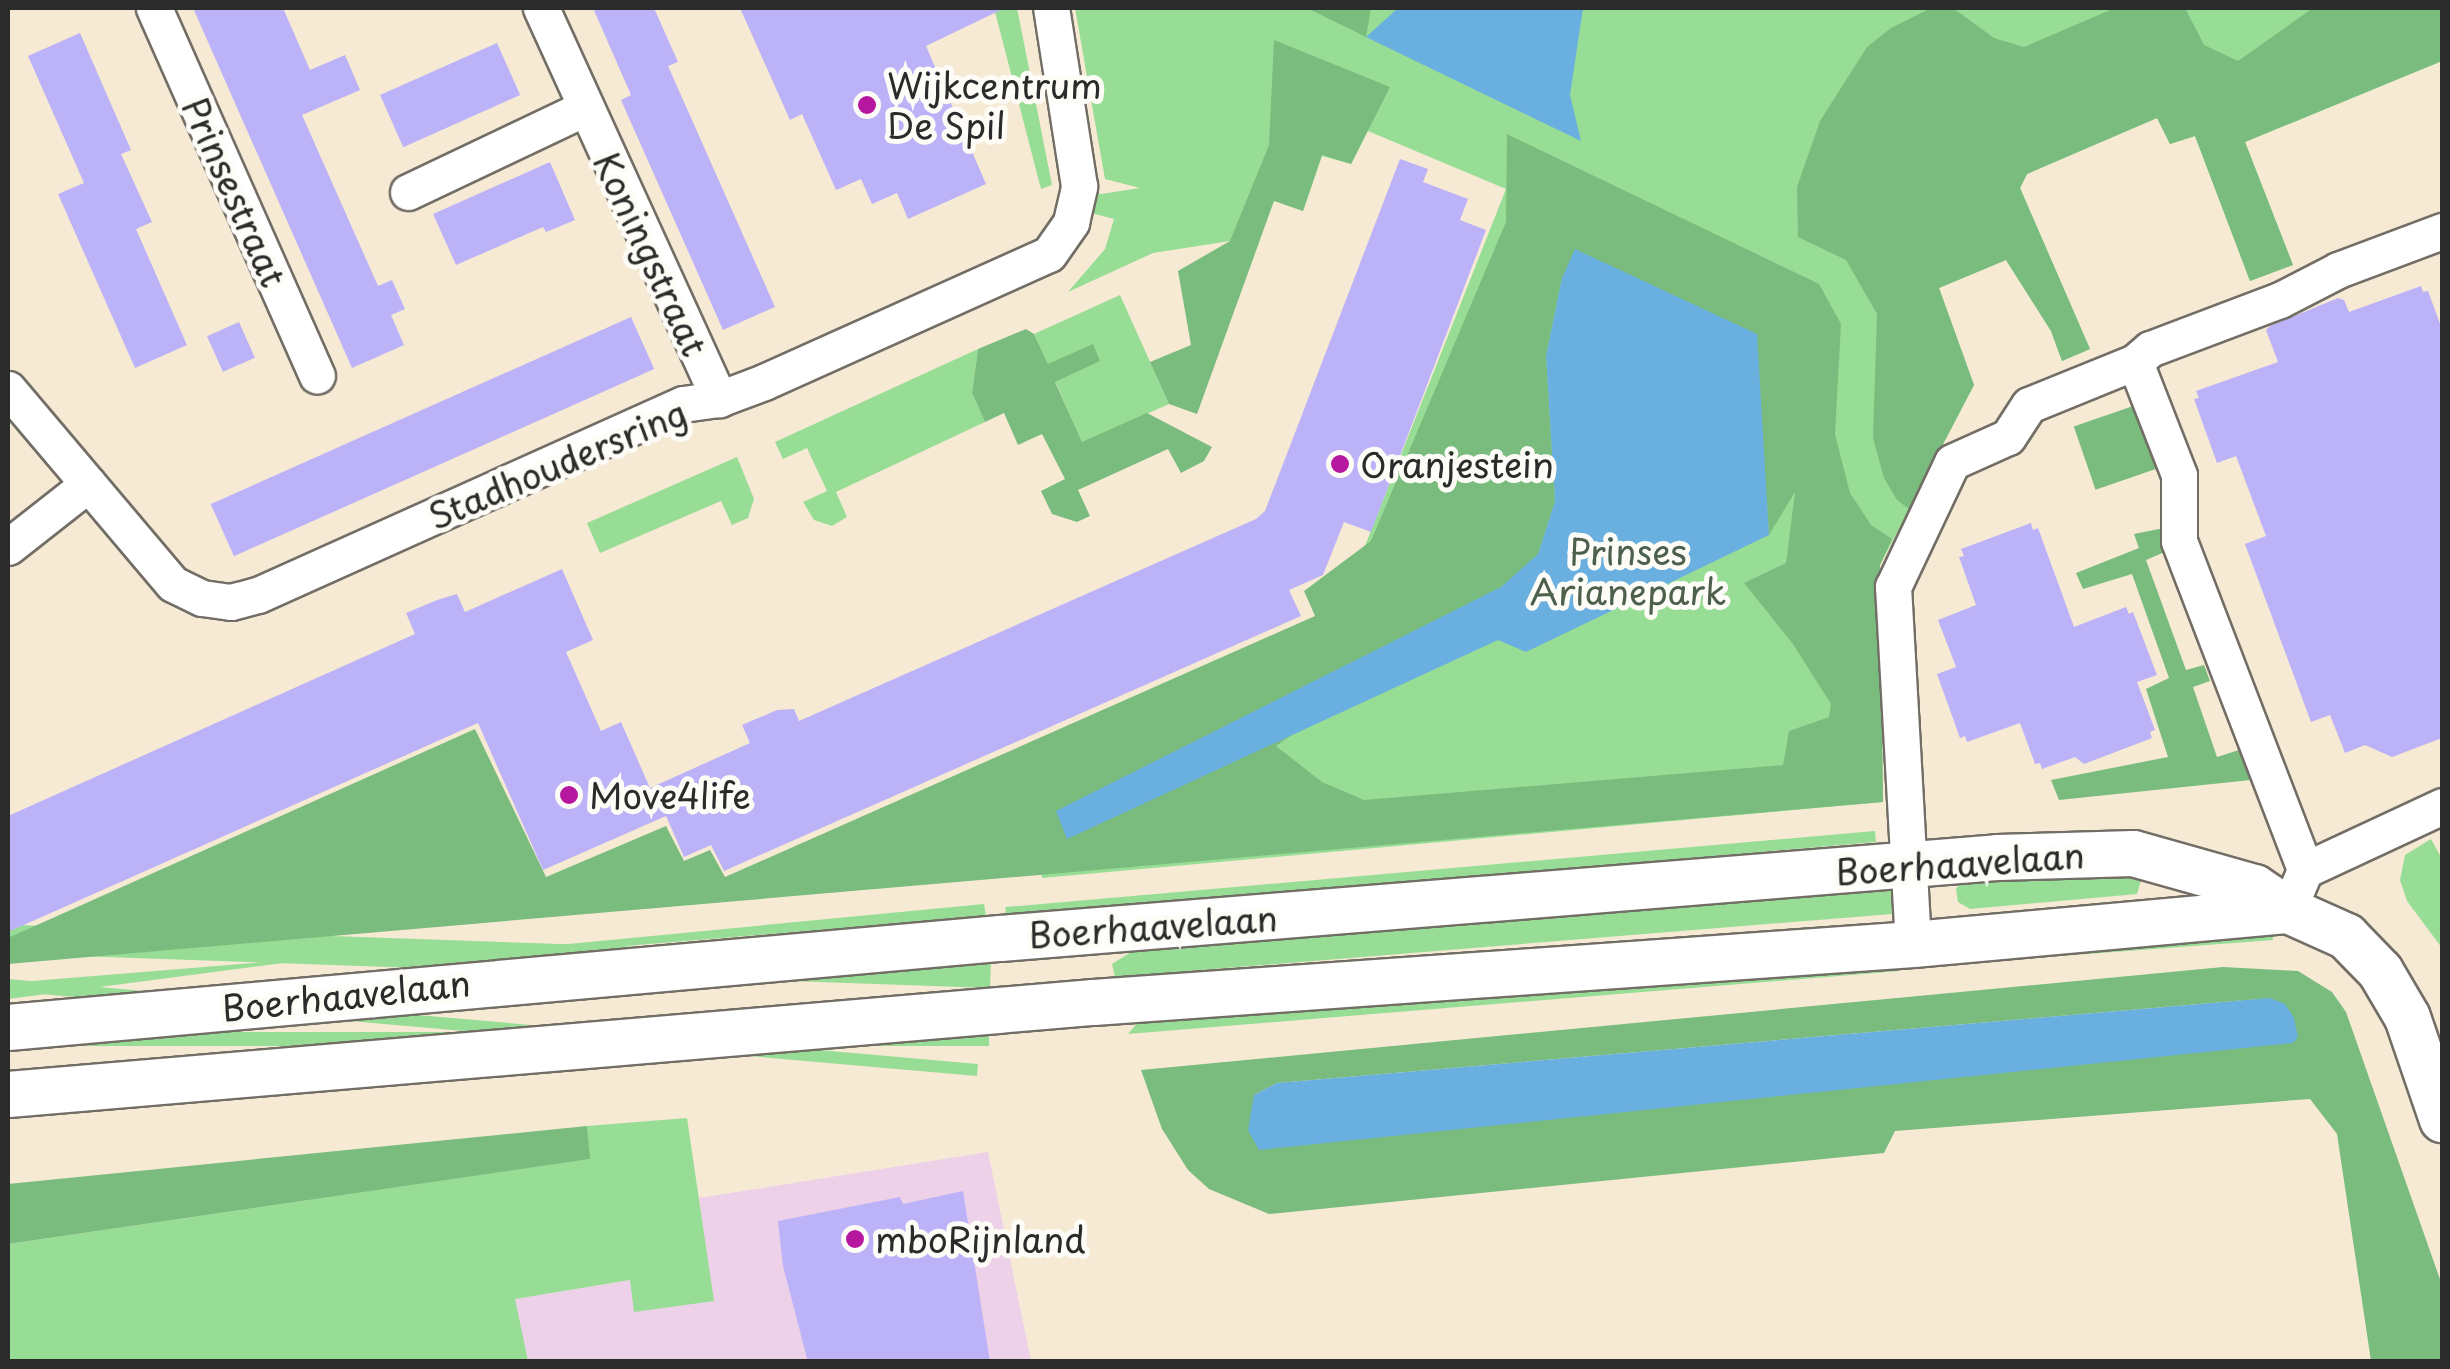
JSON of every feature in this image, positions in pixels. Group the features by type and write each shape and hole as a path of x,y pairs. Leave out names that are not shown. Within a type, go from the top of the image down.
{"street":[{"name":"Prinsestraat","path":"154,8 317,376"},
{"name":"Koningstraat","path":"541,8 719,399"},
{"name":"Stadhoudersring","path":"8,389 173,584 202,598 231,602 258,596 682,404 719,399 876,334 1049,254 1071,222 1078,186 1051,8"},
{"name":"Koningstraat","path":"408,192 585,108"},
{"path":"1914,944 1894,587 1952,462 2008,438 2029,405 2135,362 2150,350 2442,231"},
{"path":"2135,362 2179,474 2180,541 2296,890 2442,806"},
{"path":"8,547 88,484"},
{"name":"Boerhaavelaan","path":"8,1028 530,977 1908,865 2133,852 2254,887 2296,890 2380,971 2406,1017 2442,1119"},
{"name":"Boerhaavelaan","path":"8,1094 1093,1002 1914,944 2296,890"}],"shaded area":[{"name":"mboRijnland","path":"988,1152 1031,1361 528,1361 514,1299 631,1280 713,1301 699,1198"}],"green space":[{"path":"994,8 1017,8 1052,185 1041,189"},
{"name":"Prinses Arianepark","path":"1075,8 2442,8 2442,61 2245,142 2293,265 2250,281 2195,136 2170,144 2157,118 2027,174 2020,188 2090,349 2062,361 2051,331 2006,260 1939,288 1974,385 1880,565 1883,802 1042,878 1027,755 1342,604 1506,189 1368,131 1351,164 1322,156 1303,211 1274,200 1230,241 1153,253 1068,292 1105,249 1114,219 1091,213 1094,195 1140,188 1105,179"},
{"path":"1307,8 1371,8 1366,37"},
{"path":"1931,8 1953,8 1994,38 2024,47 2115,8 2185,8 2204,45 2238,61 2313,8 2442,8 2442,61 2245,142 2293,265 2250,281 2195,136 2170,144 2157,118 2027,174 2020,188 2090,349 2062,361 2051,331 2006,260 1939,288 1974,385 1909,509 1897,500 1884,478 1873,438 1877,314 1846,260 1798,237 1797,187 1820,121 1867,47 1891,28"},
{"path":"1274,40 1390,87 1351,164 1322,155 1303,211 1274,201 1197,414 1169,404 1150,362 1191,345 1178,271 1230,241 1269,145"},
{"path":"1507,134 1819,284 1841,324 1835,434 1850,493 1871,525 1892,539 1880,565 1883,802 8,964 8,938 475,729 546,877 666,826 684,861 710,850 725,877 1315,616 1304,591 1371,541 1506,222","holes":["1562,278 1756,334 1769,535 1795,492 1786,563 1744,583 1793,644 1831,704 1829,717 1789,731 1783,765 1364,800 1322,782 1276,746 1523,571 1538,554 1555,501 1546,356"]},
{"path":"1120,295 1169,404 1082,443 1055,381 1100,360 1048,364 1034,334"},
{"path":"1026,329 1034,334 1048,364 1093,344 1100,361 1055,382 1082,442 1147,413 1212,447 1204,461 1181,473 1168,449 1078,490 1090,516 1077,522 1052,514 1041,491 1065,479 1042,434 1018,445 1004,413 985,422 972,393 978,349"},
{"path":"978,349 972,393 985,422 836,492 847,517 832,526 814,520 803,502 827,491 807,448 783,459 775,442"},
{"path":"2139,404 2161,467 2096,490 2074,426"},
{"path":"737,457 754,499 748,518 732,525 721,501 600,553 587,523"},
{"path":"2164,528 2167,551 2146,560 2186,670 2204,665 2210,681 2193,687 2217,757 2239,750 2251,780 2059,800 2051,780 2168,757 2146,689 2169,678 2132,574 2083,589 2076,573 2139,548 2134,534"},
{"path":"1875,831 1876,842 1006,918 1005,907"},
{"path":"2431,839 2442,859 2442,948 2407,901 2400,880 2405,855"},
{"path":"2143,874 2137,894 1970,909 1958,902 1956,889 1965,878"},
{"path":"1883,883 1895,889 1900,900 1892,914 1115,977 1112,964 1142,945"},
{"path":"984,904 986,916 469,959 537,947"},
{"path":"8,925 991,959 990,988 8,954"},
{"path":"2272,931 2273,940 1941,965 1940,952"},
{"path":"337,956 8,999 8,983"},
{"path":"1901,956 1900,971 1128,1034 1139,1021"},
{"path":"2223,967 2298,971 2332,992 2346,1012 2442,1285 2442,1361 2371,1361 2337,1134 2310,1099 1895,1131 1884,1153 1269,1214 1209,1189 1188,1170 1162,1129 1141,1070","holes":["2270,998 1254,1095 1277,1083"]},
{"path":"8,979 978,1064 977,1076 8,991"},
{"path":"8,1032 989,1032 989,1046 8,1046"},
{"path":"687,1118 714,1301 634,1312 630,1280 515,1299 528,1361 8,1362 8,1244 589,1159 587,1126"},
{"path":"587,1126 590,1159 8,1244 8,1184"}],"water":[{"path":"1398,8 1583,8 1570,95 1581,141 1366,37"},
{"path":"1575,249 1757,334 1769,535 1526,652 1498,640 1067,839 1056,811 1501,587 1538,554 1555,501 1546,356 1562,278"},
{"path":"2270,998 2285,1004 2294,1018 2298,1037 2293,1043 1259,1150 1248,1130 1254,1095 1277,1083"}],"building":[{"path":"193,8 283,8 310,70 345,55 360,90 302,115 378,286 392,280 405,309 391,315 404,345 352,368"},
{"path":"593,8 654,8 678,62 668,66 775,307 723,330 621,100 631,95"},
{"name":"Wijkcentrum De Spil","path":"740,8 1005,8 926,46 986,184 908,219 897,193 872,204 861,179 836,190 802,114 790,120"},
{"path":"80,33 131,150 121,154 152,222 136,229 187,345 135,368 58,194 84,183 28,56"},
{"path":"497,43 520,95 403,147 380,95"},
{"path":"1400,159 1428,169 1423,182 1468,199 1460,220 1486,230 1371,532 1344,522 1323,575 1289,590 1301,616 724,871 711,845 684,857 666,816 543,870 478,723 8,932 8,816 415,634 406,613 437,600 457,594 465,612 562,569 593,640 566,652 601,731 621,722 650,788 750,743 742,725 777,710 794,709 799,721 1256,519 1265,511"},
{"path":"550,162 575,220 546,232 543,227 456,265 433,214"},
{"path":"2421,286 2423,292 2428,291 2442,329 2442,738 2392,757 2365,745 2345,753 2330,715 2311,722 2245,544 2266,536 2236,456 2217,463 2194,399 2199,398 2196,391 2278,362 2266,330 2270,326 2338,298 2344,300 2349,312"},
{"path":"631,317 654,369 234,556 211,504"},
{"path":"239,322 255,358 223,372 207,336"},
{"path":"2031,523 2033,530 2038,528 2074,627 2126,607 2129,614 2133,612 2157,675 2137,682 2155,730 2150,732 2152,738 2084,764 2075,757 2042,769 2040,763 2035,764 2020,723 1967,742 1965,736 1960,738 1937,674 1956,667 1938,620 1976,605 1959,557 1964,556 1961,549"},
{"path":"963,1191 990,1362 808,1362 783,1266 778,1221 900,1197 903,1204"}],"place":[{"name":"Wijkcentrum De Spil","path":"867,105"},
{"name":"Oranjestein","path":"1340,464"},
{"name":"Move4life","path":"569,795"},
{"name":"mboRijnland","path":"855,1239"}]}
